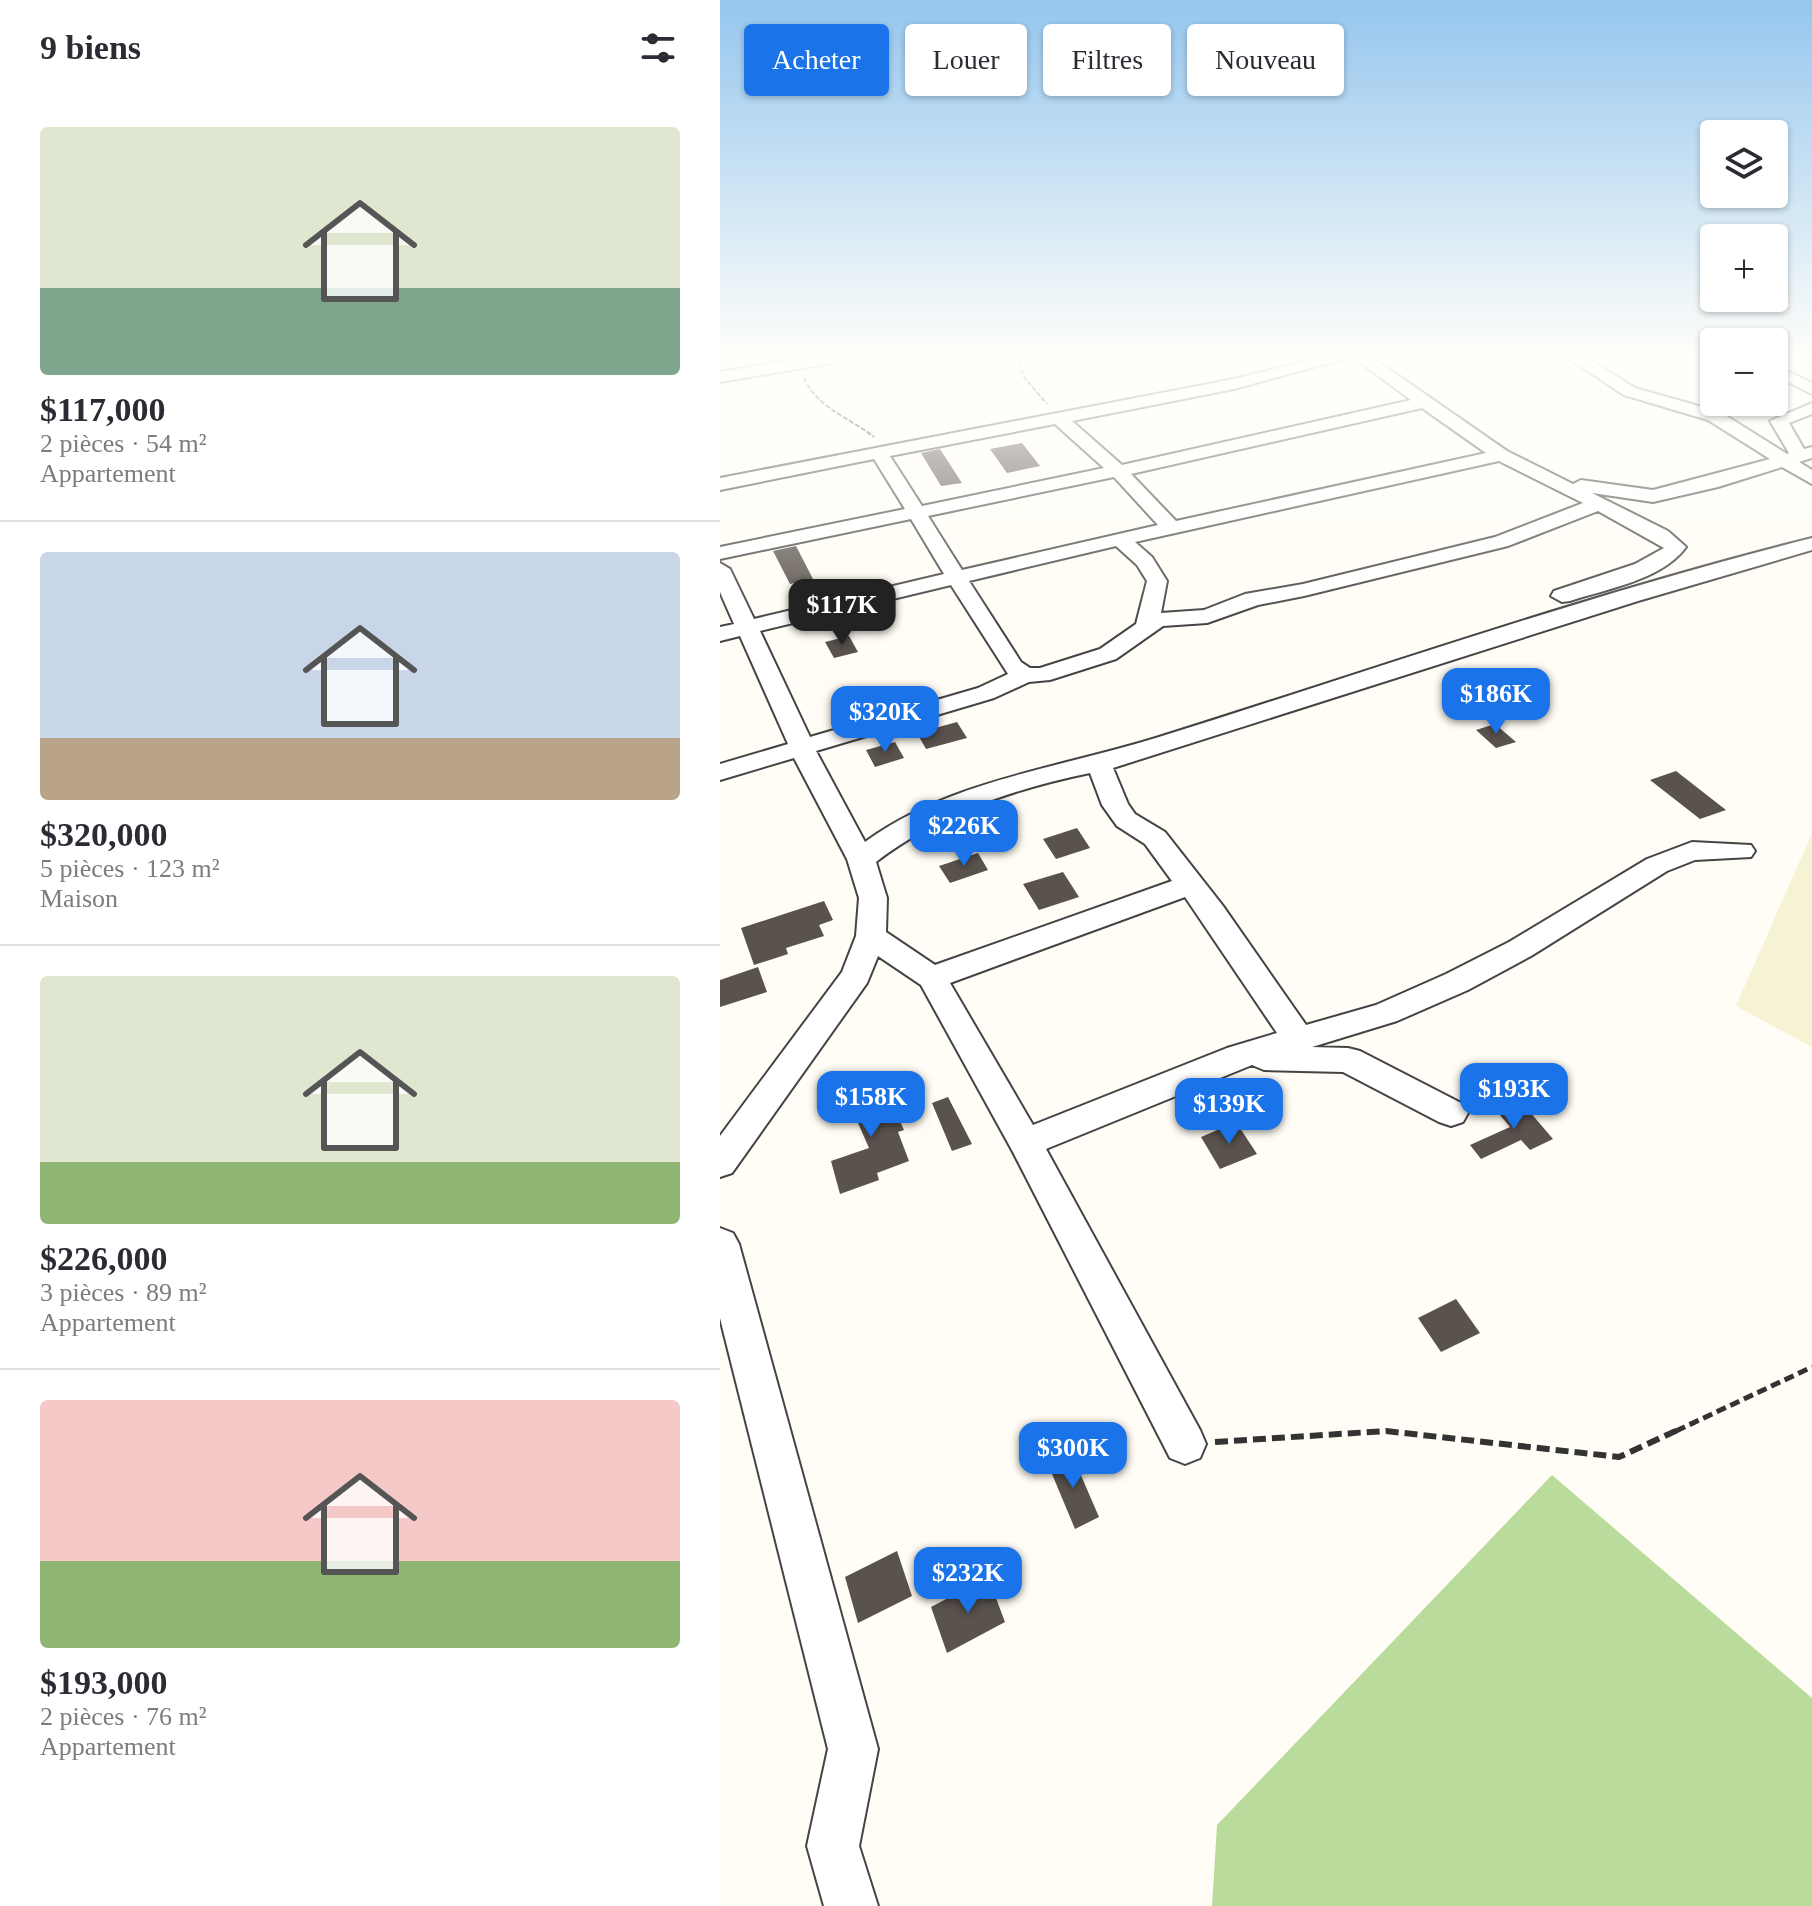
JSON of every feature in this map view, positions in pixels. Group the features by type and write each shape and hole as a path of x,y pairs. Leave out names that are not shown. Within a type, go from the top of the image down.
{"street":[{"path":"720,484 915,447"},
{"path":"1091,447 1172,529"},
{"path":"720,553 1225,447"},
{"path":"1489,447 1661,535 1676,547 1672,555 1629,574 1562,596"},
{"path":"1779,447 1798,456 1812,478"},
{"path":"880,454 1012,667 1025,675"},
{"path":"734,631 1380,479 1501,455"},
{"path":"1553,482 1653,496 1711,483 1798,456"},
{"path":"720,772 986,693 1025,675 1042,675 1088,662 1108,654 1147,626 1169,618 1207,616 1253,599 1501,542 1598,504"},
{"path":"1120,540 1145,561 1157,581 1147,626"},
{"path":"861,859 910,825 956,805 1042,776 1099,764 1630,596 1812,544"},
{"path":"720,569 734,631 861,859 873,898 871,936 856,975 720,1163"},
{"path":"1099,764 1115,805 1126,820 1155,838 1213,913 1298,1039"},
{"path":"1025,1143 1238,1057 1386,1013 1457,982 1520,949 1657,865 1692,851 1741,851"},
{"path":"932,978 1190,885"},
{"path":"871,936 932,978 1025,1143 1185,1444"},
{"path":"1238,1057 1348,1060 1451,1113"},
{"path":"720,1244 853,1749 833,1846 851,1906"}],"path":[{"path":"878,447 880,454"},
{"path":"1185,1444 1386,1431 1619,1457 1812,1367"}],"shaded area":[{"path":"1812,833 1812,1047 1736,1006"}],"green space":[{"path":"1552,1475 1812,1698 1812,1906 1212,1906 1217,1825"}],"building":[{"path":"1025,447 1040,466 1007,473 990,449"},
{"path":"940,449 962,483 941,486 921,453"},
{"path":"796,546 813,579 790,584 773,551"},
{"path":"849,636 858,652 834,658 825,642"},
{"path":"957,722 967,738 926,749 917,733"},
{"path":"1495,724 1516,742 1496,748 1476,730"},
{"path":"895,742 904,758 875,767 866,750"},
{"path":"1676,771 1726,810 1700,819 1650,780"},
{"path":"980,810 994,833 972,839 959,817"},
{"path":"1077,828 1090,848 1056,859 1043,839"},
{"path":"978,853 988,870 950,883 939,866"},
{"path":"1063,872 1079,897 1039,910 1023,884"},
{"path":"824,901 833,920 819,925 824,936 786,948 788,954 754,965 741,928"},
{"path":"758,967 767,992 720,1007 720,980"},
{"path":"881,1080 904,1130 898,1132 909,1161 877,1173 879,1180 840,1194 831,1161 869,1148 845,1093"},
{"path":"948,1097 972,1144 952,1151 932,1103"},
{"path":"1518,1098 1553,1139 1530,1150 1521,1140 1481,1159 1470,1145 1510,1127 1494,1108"},
{"path":"1236,1122 1257,1154 1220,1169 1201,1137"},
{"path":"1456,1299 1480,1333 1441,1352 1418,1318"},
{"path":"1070,1450 1099,1517 1075,1529 1047,1462"},
{"path":"897,1551 912,1596 858,1623 845,1577"},
{"path":"988,1577 1005,1622 947,1653 931,1607"}]}
